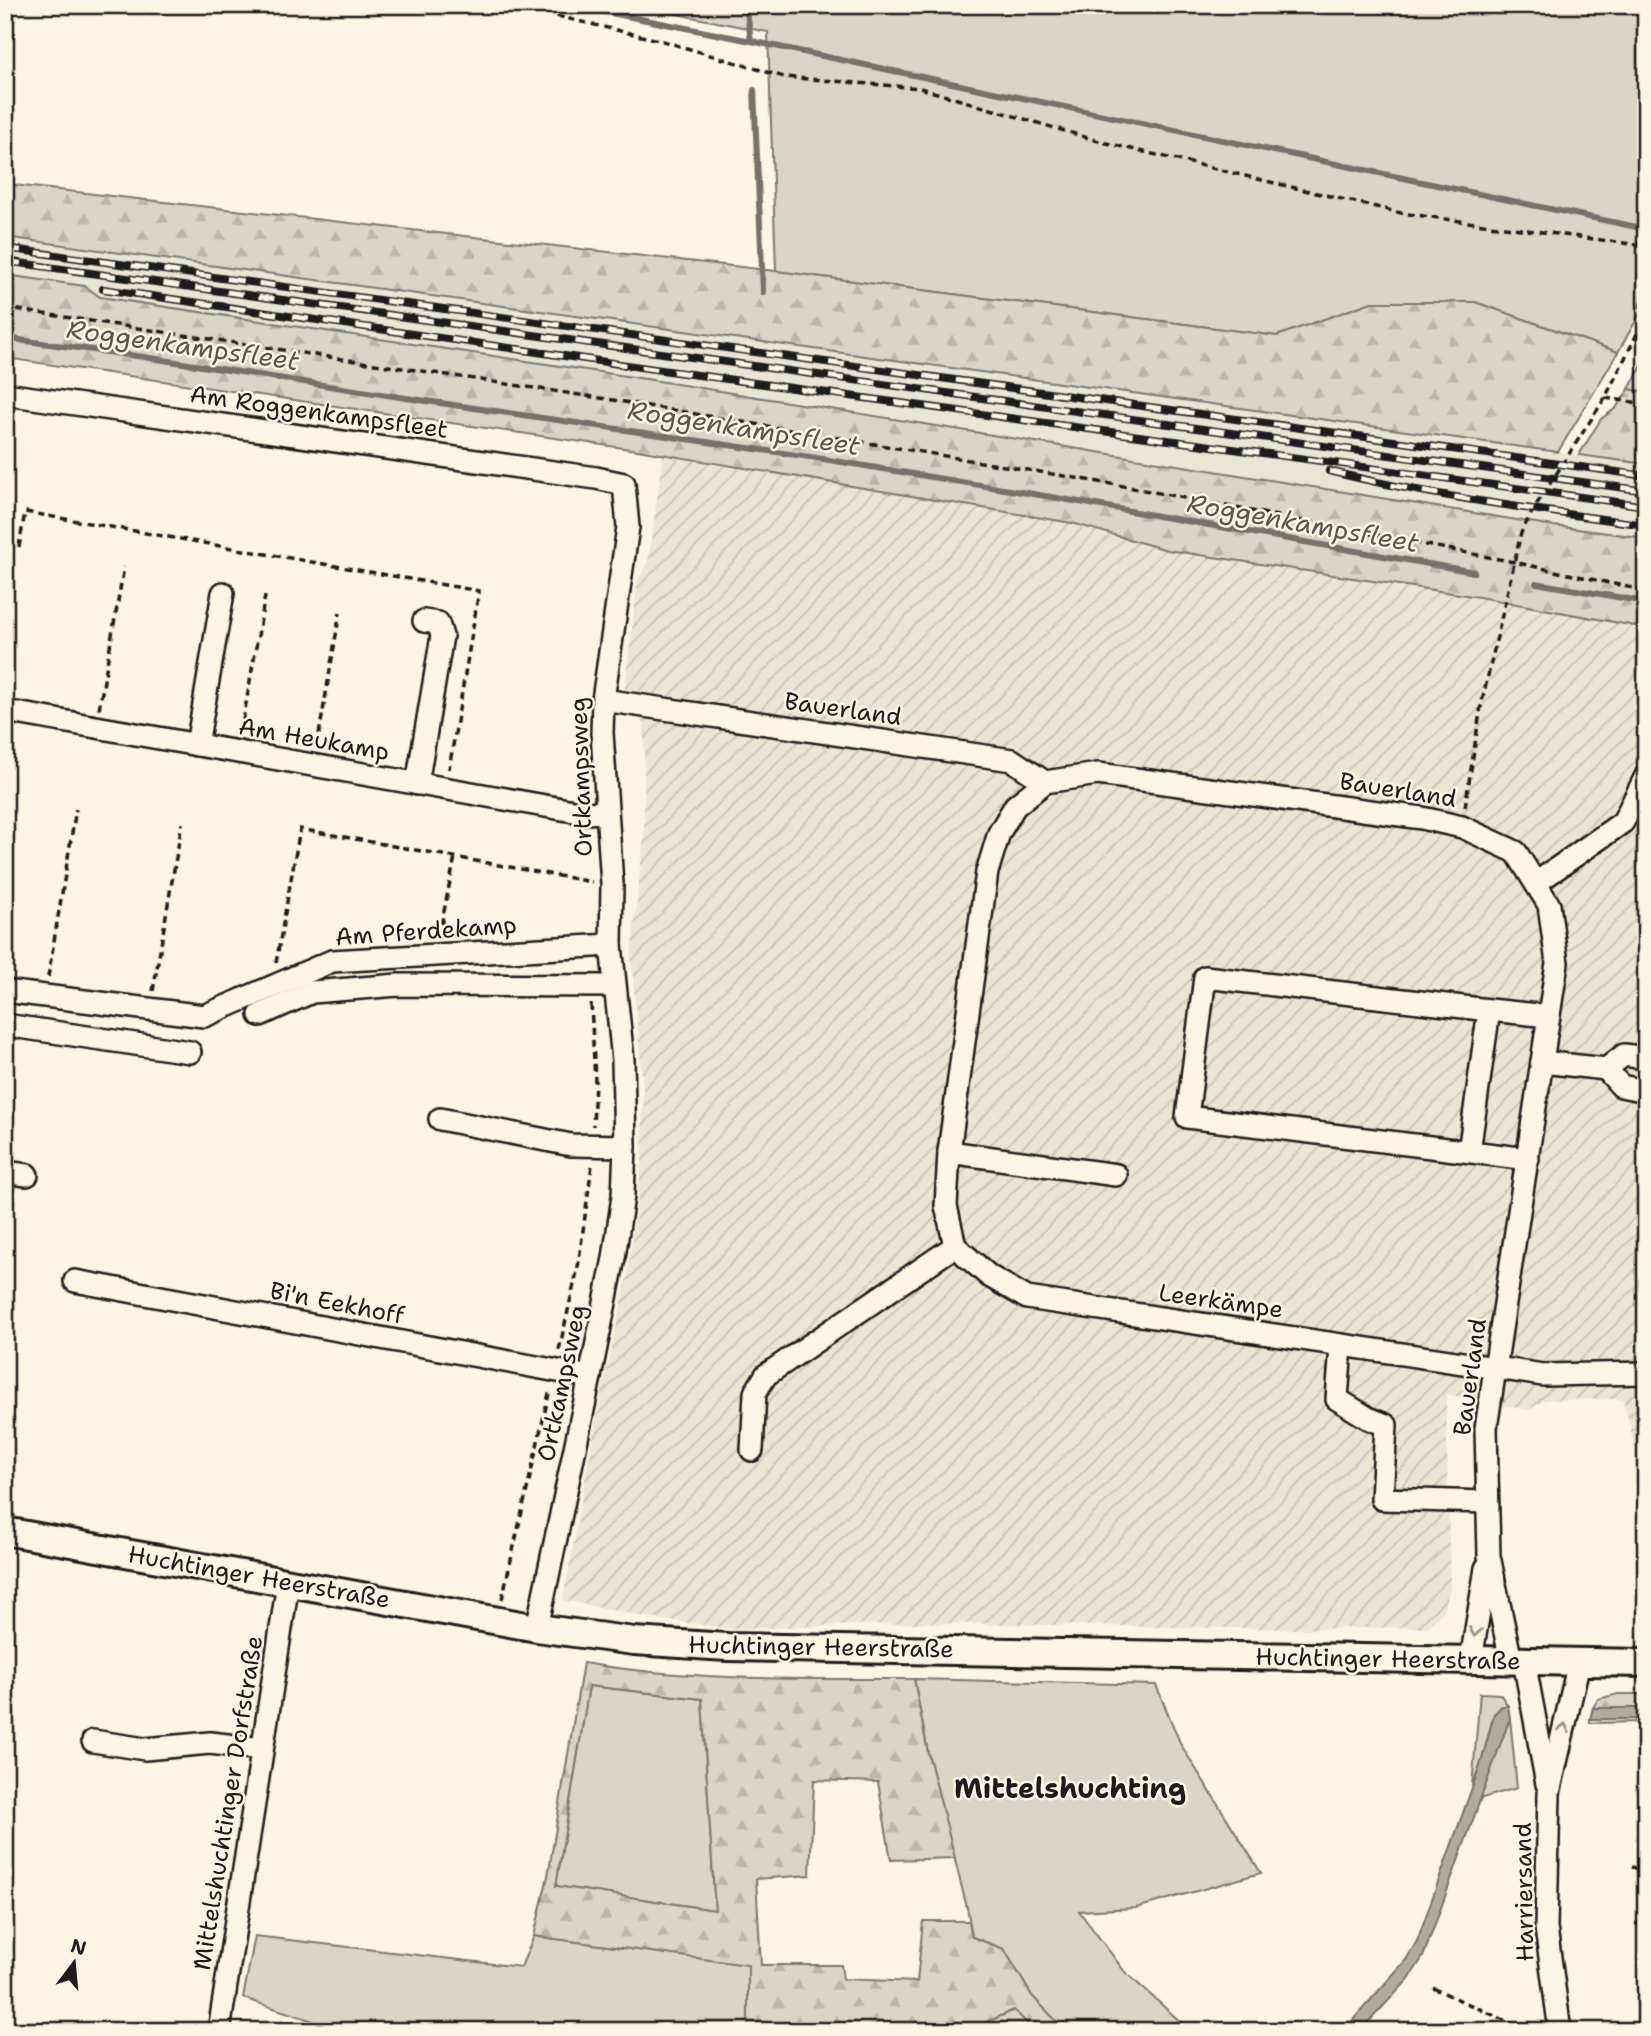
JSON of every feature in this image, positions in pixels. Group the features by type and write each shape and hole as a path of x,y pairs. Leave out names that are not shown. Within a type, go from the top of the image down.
{"main road":[{"name":"Huchtinger Heerstraße","path":"5,1531 537,1628 634,1641 727,1647 1646,1663"}],"street":[{"name":"Am Roggenkampsfleet","path":"5,394 624,484"},
{"name":"Ortkampsweg","path":"537,1628 590,1377 623,1196 623,1060 611,945 611,884 602,733 603,700 628,527 624,484"},
{"path":"197,745 223,593"},
{"path":"417,784 442,636 438,623 424,621"},
{"name":"Bauerland","path":"603,700 1012,760 1045,782 1098,774 1422,818 1462,827 1516,852 1549,905 1557,963 1486,1428 1489,1556 1471,1660"},
{"name":"Am Heukamp","path":"9,712 585,813 607,812"},
{"path":"1536,883 1623,822 1646,776"},
{"path":"752,1450 755,1393 766,1375 956,1246 946,1206 949,1152 987,872 999,833 1015,806 1045,782"},
{"name":"Am Pferdekamp","path":"5,991 204,1016 332,961 611,945"},
{"path":"1528,1159 1187,1117 1205,977 1549,1016"},
{"path":"260,1015 312,992 324,991 398,985 615,986"},
{"path":"1469,1152 1489,1010"},
{"path":"5,1025 190,1052"},
{"path":"1606,1069 1624,1055 1646,1058"},
{"path":"1542,1062 1606,1069 1621,1086 1646,1091"},
{"path":"440,1119 571,1145 625,1146"},
{"path":"949,1152 1116,1175"},
{"path":"5,1172 27,1175"},
{"name":"Leerkämpe","path":"956,1246 989,1276 1027,1298 1543,1375 1646,1373"},
{"name":"Bi'n Eekhoff","path":"75,1281 590,1377"},
{"path":"1340,1346 1337,1399 1368,1418 1386,1425 1382,1499 1487,1502"},
{"name":"Bauerland","path":"1489,1556 1518,1661"},
{"name":"Mittelshuchtinger Dorfstraße","path":"219,2031 288,1583"},
{"name":"Harriersand","path":"1518,1661 1549,1793"},
{"name":"Harriersand","path":"1559,2027 1546,1928 1549,1793 1579,1662"},
{"path":"93,1741 145,1749 210,1743 262,1749"}],"path":[{"path":"510,5 663,41 783,77 920,88 1102,142 1401,213 1646,246"},
{"path":"5,308 613,400 1123,486 1514,562 1646,591"},
{"path":"1462,827 1481,706 1521,533 1605,398 1646,316"},
{"path":"1605,398 1646,404"},
{"path":"19,547 25,512 479,591 449,758 447,789"},
{"path":"96,727 124,567"},
{"path":"237,752 265,596"},
{"path":"314,765 341,612"},
{"path":"45,996 76,809"},
{"path":"150,1011 182,823"},
{"path":"272,986 300,829 611,884"},
{"path":"435,956 455,857"},
{"path":"497,1620 578,1267 592,1146 595,1080 590,987"},
{"path":"1632,1867 1646,1871"},
{"path":"1635,1923 1646,1926"},
{"path":"1637,1978 1646,1980"},
{"path":"1433,1988 1524,2029 1559,2027"}],"shaded area":[{"path":"5,237 1646,464 1646,538 1554,526 646,379 100,297 84,286 5,275"},
{"path":"663,456 1072,523 1167,550 1479,597 1646,628 1646,1491 1623,1399 1546,1400 1528,1410 1446,1394 1450,1590 1443,1611 1428,1627 1299,1629 923,1623 729,1629 639,1616 563,1600 600,1400 627,1279 642,1163 643,1087 631,956 644,836 644,725 624,695 638,579 648,563"},
{"path":"1502,1706 1508,1706 1510,1718 1423,1957 1408,1980 1360,2031 1343,2031 1406,1960 1417,1941 1482,1760 1494,1714"},
{"path":"1593,1708 1646,1708 1646,1719 1590,1719"}],"green space":[{"path":"630,5 1646,5 1646,303 1618,352 1475,302 1372,302 1277,336 776,271 768,32"},
{"path":"5,184 776,271 1277,336 1372,302 1475,302 1618,352 1558,452 5,237"},
{"path":"5,275 85,286 100,297 646,379 1554,526 1646,538 1646,628 1479,597 1167,550 1072,523 637,450 5,358"},
{"path":"1646,358 1646,392 1629,389"},
{"path":"1629,389 1646,392 1646,464 1579,455 1601,419 1616,408"},
{"path":"583,1663 706,1676 914,1679 928,1753 955,1858 891,1860 878,1782 814,1780 810,1875 756,1879 761,1965 841,1965 843,1979 917,1982 923,1921 969,1921 972,1937 1004,1949 1032,1996 1066,2031 1035,2031 1014,2010 967,2031 748,2031 748,1965 534,1936 548,1876","holes":["589,1686 702,1699 715,1910 556,1886"]},
{"path":"914,1679 1156,1685 1181,1745 1261,1873 1136,1908 1079,1911 1125,1972 1191,2031 1066,2031 1032,1996 1004,1949 972,1937 928,1753"},
{"path":"589,1686 702,1699 715,1910 556,1886"},
{"path":"1480,1693 1500,1694 1508,1706 1502,1706 1494,1714 1472,1786"},
{"path":"1618,1694 1646,1694 1646,1708 1593,1708 1598,1699"},
{"path":"1510,1718 1517,1788 1479,1799"},
{"path":"1590,1719 1646,1719 1646,1722 1590,1723"},
{"path":"255,1936 521,1967 534,1936 749,1965 748,2031 477,2031 470,2026 465,2031 344,2031 243,1998"},
{"path":"1014,2010 1035,2031 967,2031"}],"waterway":[{"path":"571,5 1646,229"},
{"path":"746,5 751,41"},
{"path":"754,90 763,292"},
{"path":"1641,306 1646,297"},
{"name":"Roggenkampsfleet","path":"5,338 817,458 1474,572"},
{"name":"Roggenkampsfleet","path":"1536,583 1646,602"}],"railway":[{"path":"5,248 1646,476"},
{"path":"5,261 1646,491"},
{"path":"103,289 647,368 1646,506"},
{"path":"1329,471 1447,496 1646,525"}],"district":[{"name":"Mittelshuchting","path":"1070,1788"}]}
